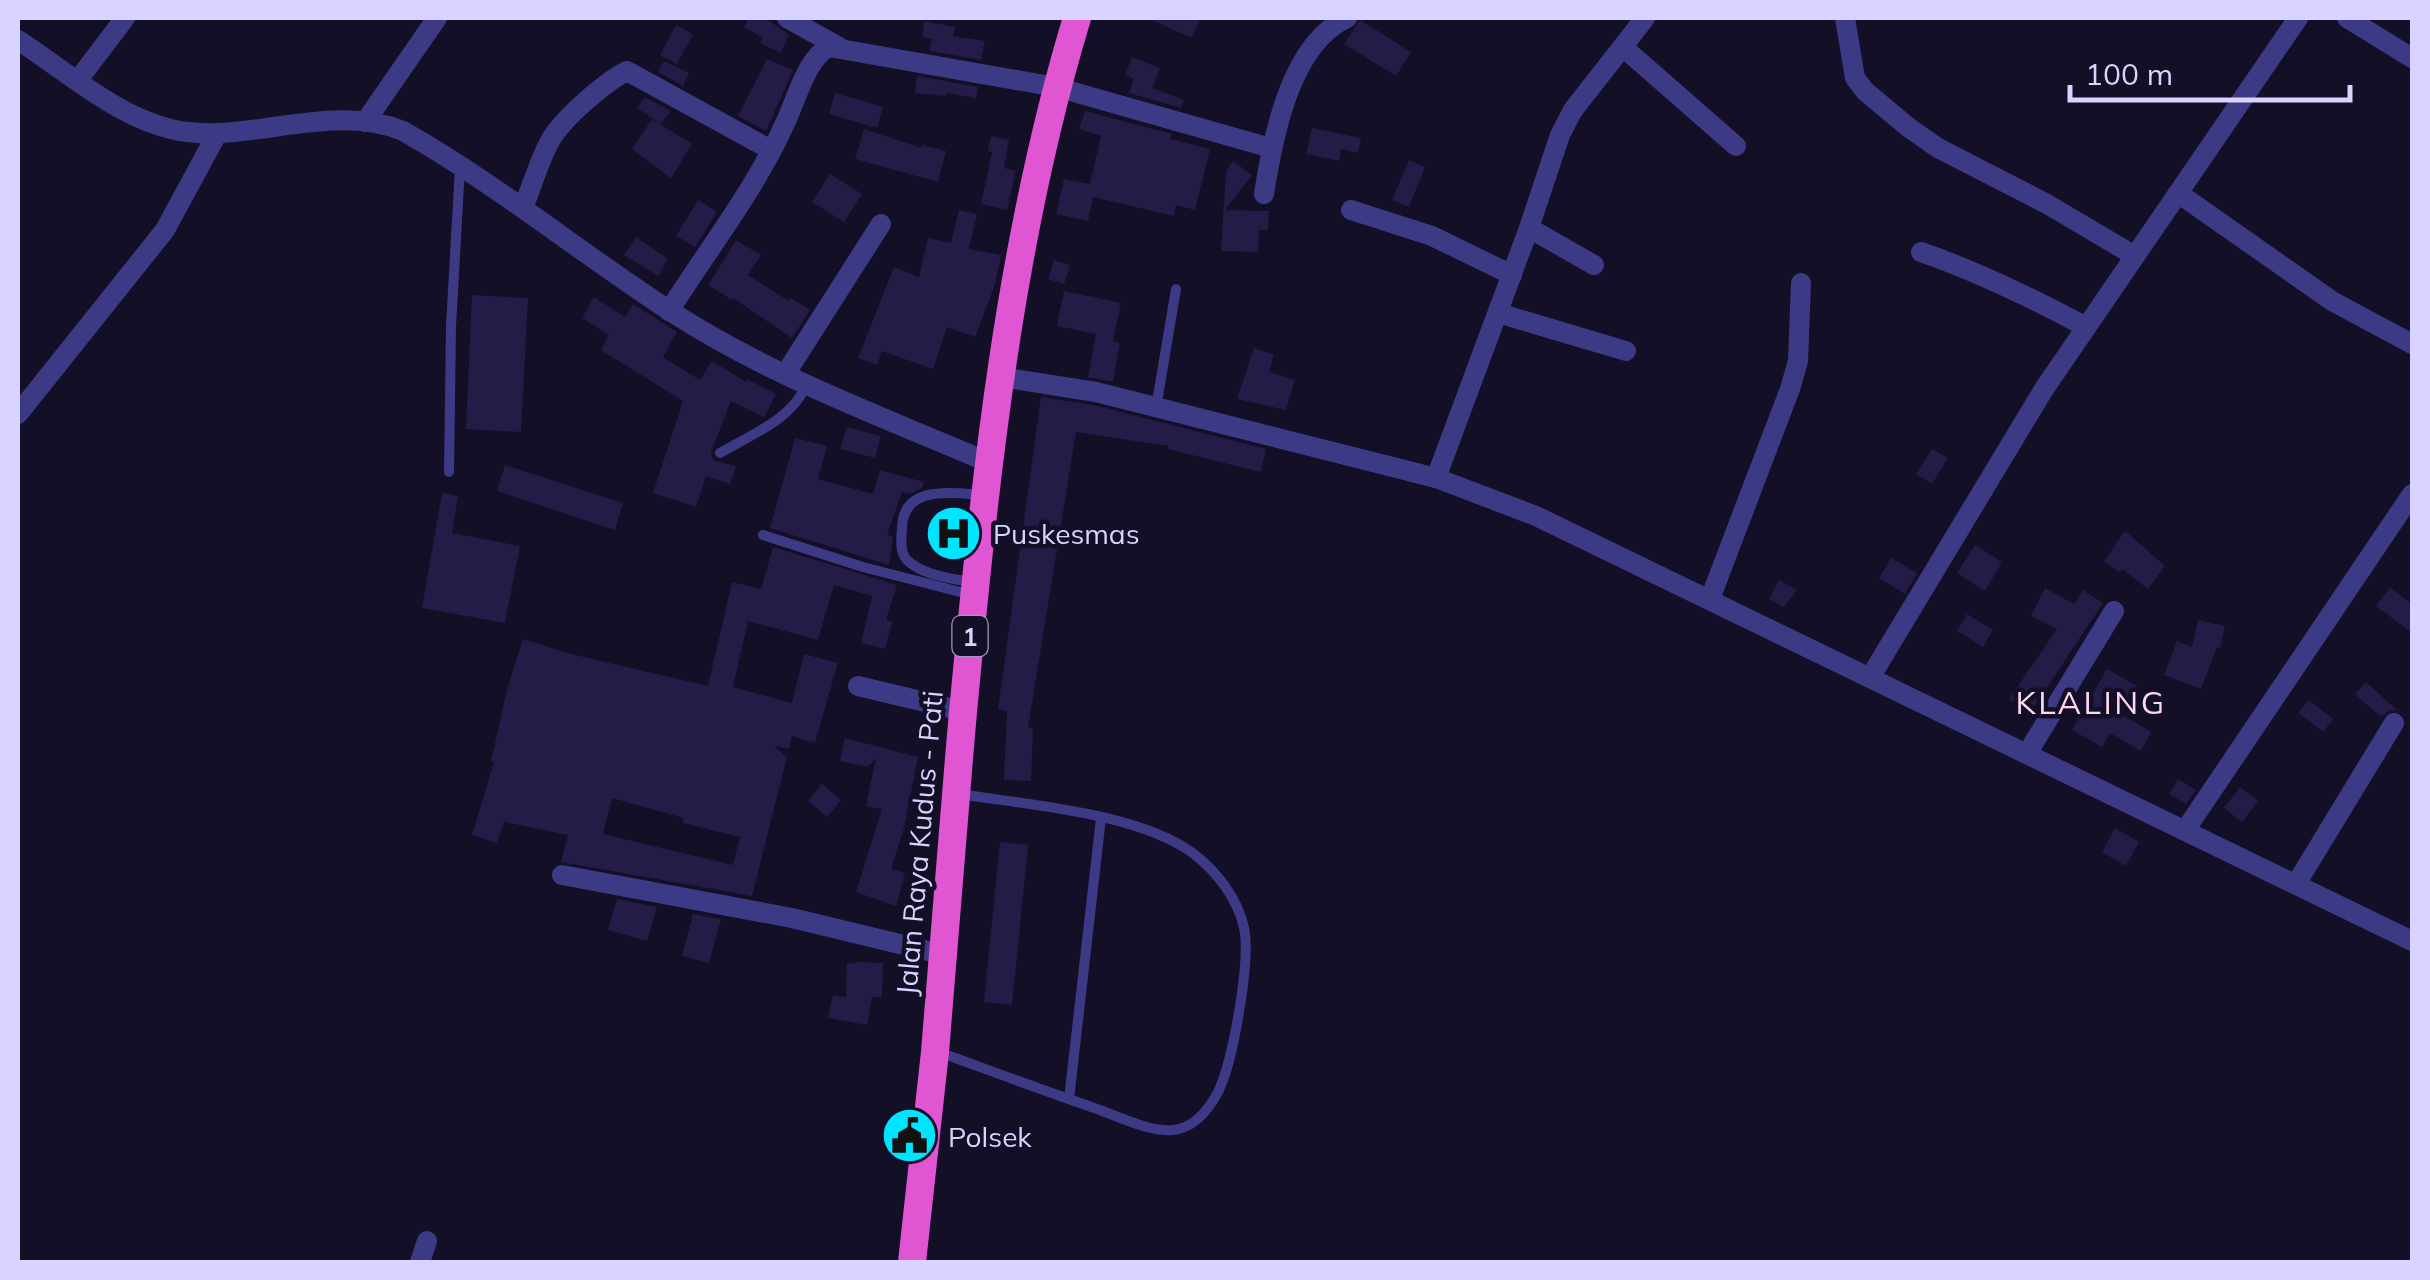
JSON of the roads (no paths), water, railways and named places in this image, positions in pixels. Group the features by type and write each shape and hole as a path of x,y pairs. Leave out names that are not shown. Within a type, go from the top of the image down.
{"highway":[{"name":"Jalan Raya Kudus - Pati","path":"912,1262 988,462 1027,220 1056,86 1077,18"}],"street":[{"path":"78,80 126,18"},
{"path":"365,122 437,18"},
{"path":"787,18 839,47"},
{"path":"1264,194 1271,148 1293,82 1327,30 1347,18"},
{"path":"1436,478 1560,135 1573,110 1645,18"},
{"path":"1844,18 1855,78 1908,127 1938,148 2047,204 2135,256"},
{"path":"1871,676 1974,500 2086,327 2298,18"},
{"path":"2347,18 2412,58"},
{"path":"18,40 149,122 186,132 217,134 316,122 385,124 402,131 523,208 670,310 807,384 988,462"},
{"path":"670,310 772,150 818,54 825,48 839,47 1056,86 1271,148"},
{"path":"1624,48 1736,146"},
{"path":"523,208 551,138 580,107 627,72 772,150"},
{"path":"18,414 165,230 217,134"},
{"path":"2178,192 2332,301 2412,344"},
{"path":"1350,210 1432,236 1512,275"},
{"path":"786,373 881,224"},
{"path":"1529,228 1594,264"},
{"path":"1921,252 2010,287 2086,327"},
{"path":"1710,600 1790,389 1798,360 1801,283"},
{"path":"1498,313 1626,352"},
{"path":"1001,377 1096,392 1436,478 1552,523 2412,941"},
{"path":"2186,829 2412,494"},
{"path":"2028,752 2114,611"},
{"path":"858,686 964,711"},
{"path":"2296,884 2394,723"},
{"path":"562,875 792,918 941,954"}],"lane":[{"path":"448,472 450,326 460,166"},
{"path":"1156,408 1176,289"},
{"path":"720,454 791,410 807,384"},
{"path":"974,589 905,558 902,520 910,503 930,494 984,495"},
{"path":"763,534 862,567 974,589"},
{"path":"935,1050 1070,1099 1172,1130 1189,1126 1219,1090 1232,1046 1242,982 1245,930 1222,882 1193,854 1170,840 1101,818 956,793"},
{"path":"1070,1099 1101,818"}],"place":[{"name":"Puskesmas","path":"954,533"},
{"name":"Polsek","path":"909,1136"}],"district":[{"name":"KLALING","path":"2091,702"}]}
